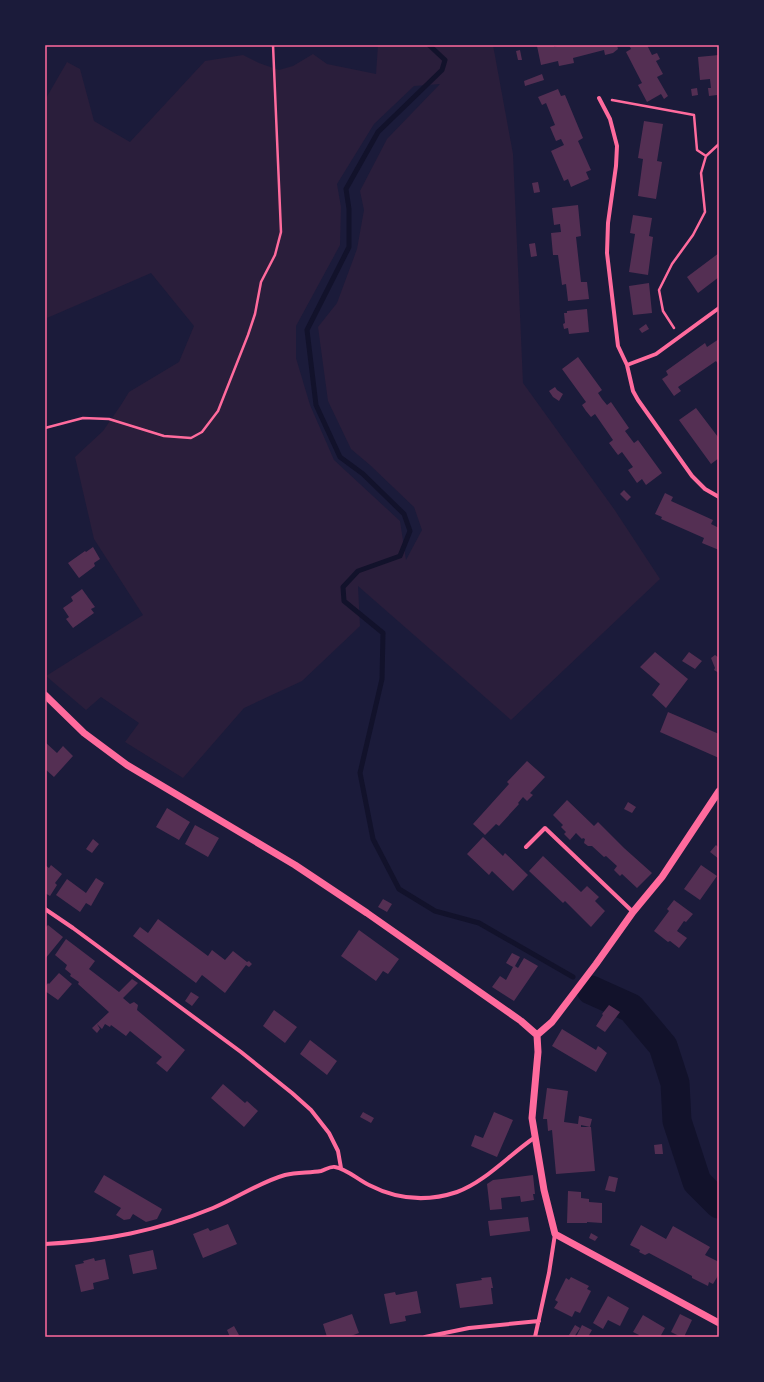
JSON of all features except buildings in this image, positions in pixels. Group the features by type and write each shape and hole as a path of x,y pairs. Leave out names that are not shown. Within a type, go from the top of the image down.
{"street":[{"path":"600,98 610,119 617,146 616,166 608,223 607,253 618,346 628,365 633,391 638,400 692,476 705,488 719,497"},
{"path":"628,365 656,354 719,308"},
{"path":"45,695 84,733 127,766 295,865 367,913 521,1021 537,1034 538,1052 532,1118 534,1138 544,1190 555,1234 549,1273 535,1337"},
{"path":"537,1034 552,1022 633,912 662,877 719,791"},
{"path":"526,848 545,828 633,912"},
{"path":"45,909 92,941 292,1092 311,1110 329,1133 338,1151 341,1168"},
{"path":"45,1244 89,1241 137,1233 163,1226 213,1207 284,1176 321,1171 333,1166 341,1168 370,1186 397,1196 422,1199 438,1197 459,1191 475,1183 534,1138"},
{"path":"555,1234 719,1322"},
{"path":"425,1337 469,1328 539,1321"}],"path":[{"path":"45,428 83,418 109,419 164,436 191,438 202,432 218,411 255,314 261,282 275,255 282,232 273,45"},
{"path":"600,98 694,115 697,150 706,156"},
{"path":"680,336 664,311 659,290 672,264 693,235 706,212 702,173 706,156 719,144"}],"shaded area":[{"path":"378,45 493,45 513,154 523,383 614,509 660,579 511,720 358,586 360,626 302,681 244,708 183,778 125,742 139,723 101,697 86,710 46,676 143,615 94,539 75,457 103,431 129,392 179,362 194,326 151,273 47,318 45,305 45,100 67,62 80,69 94,121 130,142 205,61 243,55 259,63 279,70 293,66 313,54 327,64 376,74","holes":["440,84 387,139 360,191 364,210 357,249 337,303 318,327 328,401 351,449 414,507 422,530 406,560 400,521 334,460 310,405 296,358 296,326 340,245 341,207 337,184 374,124 414,86"]}],"waterway":[{"path":"429,45 445,60 442,70 378,132 346,189 349,209 349,247 307,330 316,405 340,457 363,474 404,514 410,531 400,556 358,571 343,587 344,601 383,633 382,679 360,773 373,839 399,889 435,911 479,923 573,977"},
{"path":"591,990 631,1008 663,1046 675,1083 677,1121 697,1182 719,1204"}]}
